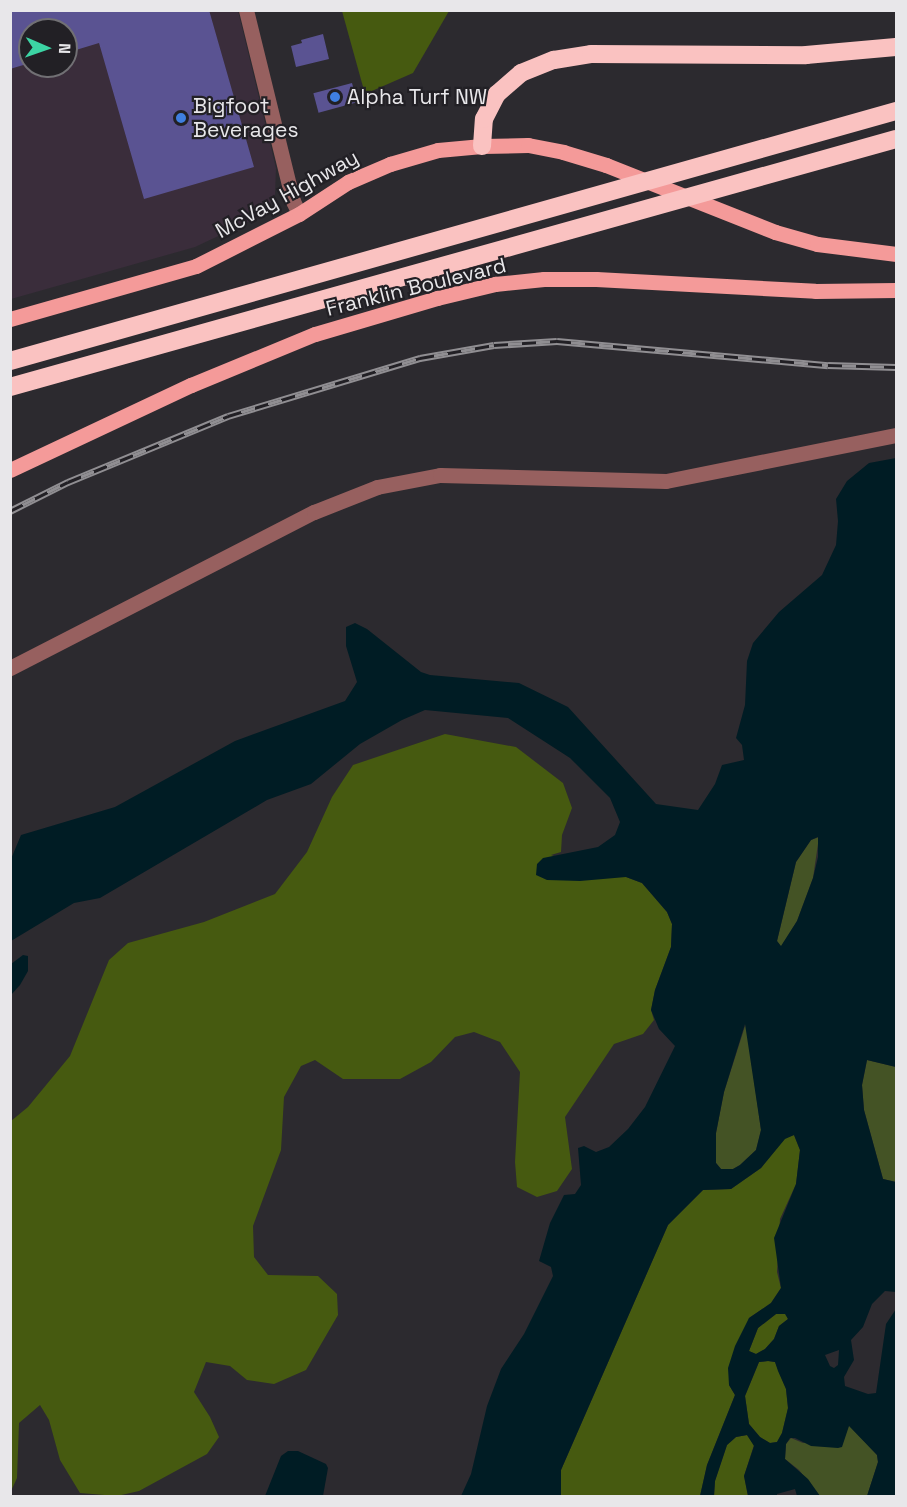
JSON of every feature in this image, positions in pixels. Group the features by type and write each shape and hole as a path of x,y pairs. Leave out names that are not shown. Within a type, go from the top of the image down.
{"highway":[{"path":"482,146 484,119 497,94 521,73 554,60 591,54 806,55 897,47"},
{"path":"10,361 897,111"},
{"path":"10,387 897,139"}],"main road":[{"name":"McVay Highway","path":"10,319 196,266 299,214 348,182 390,164 438,150 482,146 528,145 563,152 606,165 775,232 817,244 897,254"},
{"name":"Franklin Boulevard","path":"10,470 191,385 315,334 437,298 495,284 544,279 596,279 814,291 897,290"}],"street":[{"path":"246,10 293,201 299,214"},
{"path":"10,668 314,512 377,487 440,475 666,481 897,435"}],"shaded area":[{"path":"11,11 238,11 276,168 275,195 263,215 195,247 11,299"}],"green space":[{"path":"342,10 449,11 413,73 365,94"},
{"path":"445,734 516,747 563,783 572,808 562,835 561,852 551,855 610,877 626,877 642,883 667,912 672,924 671,947 655,990 651,1010 654,1020 643,1034 614,1044 565,1117 572,1169 557,1191 537,1197 517,1187 515,1162 520,1072 500,1042 474,1032 455,1037 431,1062 400,1079 343,1079 315,1060 301,1066 284,1097 281,1150 253,1226 254,1257 268,1275 318,1276 337,1294 338,1315 306,1370 274,1384 247,1380 230,1366 206,1362 194,1392 210,1417 219,1437 207,1454 139,1491 117,1496 80,1493 60,1460 49,1420 40,1405 19,1423 17,1478 11,1491 11,1121 28,1107 70,1056 109,960 128,943 204,922 275,894 307,852 332,797 353,765"},
{"path":"819,837 813,878 797,921 781,947 777,941 796,862 811,840"},
{"path":"746,1023 761,1130 756,1150 733,1169 721,1169 716,1163 716,1133 724,1092"},
{"path":"867,1060 896,1067 896,1182 883,1179 864,1110 862,1085"},
{"path":"794,1135 800,1150 796,1184 780,1219 777,1272 781,1288 771,1303 749,1318 729,1385 735,1395 707,1465 700,1496 561,1496 561,1470 668,1225 703,1190 731,1189 761,1168 785,1138"},
{"path":"776,1314 786,1314 788,1319 779,1326 774,1339 765,1349 756,1354 749,1351 758,1328"},
{"path":"759,1362 775,1362 786,1389 788,1408 782,1433 777,1442 770,1443 760,1437 749,1424 745,1396"},
{"path":"849,1425 877,1455 878,1462 867,1496 820,1496 799,1470 785,1459 786,1444 791,1438 803,1443 845,1433"},
{"path":"747,1435 754,1445 744,1476 748,1496 714,1496 715,1481 727,1445 736,1437"}],"water":[{"path":"896,458 896,1067 867,1060 862,1085 864,1110 883,1179 896,1182 896,1292 885,1291 872,1304 863,1327 851,1340 854,1360 844,1377 845,1386 868,1394 876,1393 886,1324 896,1309 896,1496 867,1496 878,1462 877,1455 849,1426 842,1447 811,1446 795,1438 790,1438 786,1444 785,1459 808,1479 820,1496 797,1496 795,1489 777,1494 777,1496 748,1496 744,1476 754,1446 747,1435 736,1437 727,1445 715,1481 714,1496 700,1496 707,1465 735,1395 729,1385 728,1368 735,1346 749,1318 771,1303 781,1288 774,1238 796,1184 800,1150 794,1135 785,1139 761,1168 731,1189 703,1190 668,1225 561,1470 561,1496 461,1496 471,1474 487,1406 501,1369 524,1334 553,1276 551,1267 539,1261 550,1223 564,1195 575,1194 581,1185 578,1148 584,1146 596,1152 609,1147 628,1129 645,1107 675,1046 659,1029 651,1010 655,990 671,947 672,924 667,912 642,883 626,877 580,881 547,880 536,875 537,864 543,858 598,847 615,835 620,822 610,798 570,758 508,718 425,710 360,744 311,784 267,800 100,898 74,903 11,941 11,859 21,835 115,807 235,741 345,701 357,682 346,646 346,627 355,623 367,629 421,672 430,675 519,683 568,707 656,804 698,810 715,784 722,765 744,760 742,745 736,738 745,705 747,661 753,643 779,612 822,575 836,545 838,521 836,499 847,481 869,463","holes":["818,837 818,857 813,878 797,921 781,946 777,941 796,862 811,840","745,1024 761,1130 756,1150 733,1169 721,1169 716,1163 716,1133 724,1092","776,1314 785,1314 788,1319 779,1326 774,1339 765,1349 756,1354 749,1351 758,1328","839,1350 838,1365 834,1368 830,1366 825,1355","759,1362 775,1362 786,1389 788,1408 782,1433 777,1442 770,1443 760,1437 749,1424 745,1396"]},
{"path":"23,955 28,956 28,971 11,995 11,964"},
{"path":"288,1451 298,1451 326,1464 328,1468 323,1496 265,1496 281,1456"}],"building":[{"name":"Bigfoot Beverages","path":"10,10 209,10 254,167 144,199 99,43 78,49 78,18 18,18 18,67 10,69"},
{"path":"323,34 329,59 296,67 291,46 302,43 301,40"},
{"name":"Alpha Turf NW","path":"352,83 357,102 319,113 313,93"}],"railway":[{"path":"10,511 68,482 228,416 420,358 494,345 557,341 828,365 896,367"}],"place":[{"name":"Alpha Turf NW","path":"335,97"},
{"name":"Bigfoot Beverages","path":"181,118"}]}
